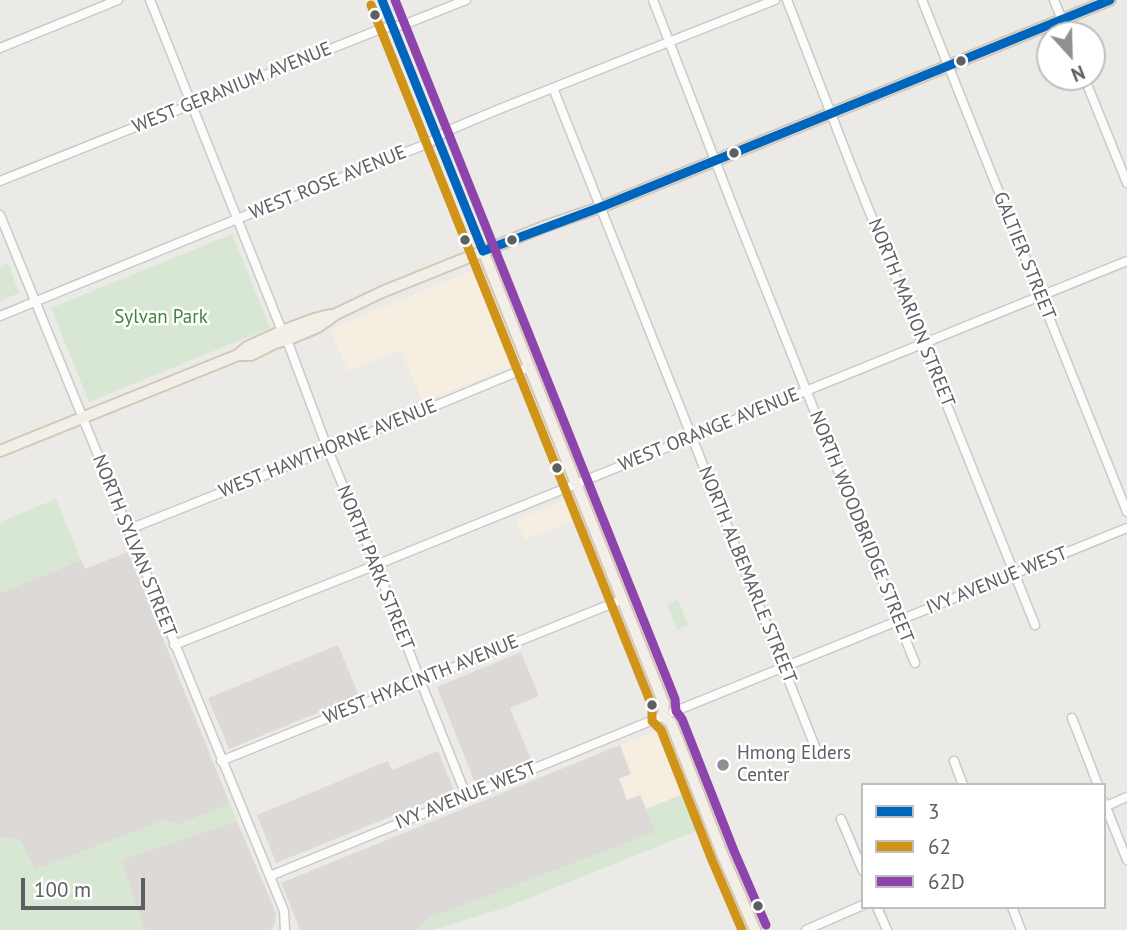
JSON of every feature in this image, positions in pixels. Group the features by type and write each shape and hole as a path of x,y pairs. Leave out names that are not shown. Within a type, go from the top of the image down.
{"main road":[{"path":"0,451 238,355 251,355 314,319 336,314 382,292 483,251 716,161 1110,0"},
{"path":"483,251 723,856 755,930"}],"street":[{"path":"0,48 118,0"},
{"name":"NORTH PARK STREET","path":"150,0 466,795"},
{"name":"WEST GERANIUM AVENUE","path":"0,181 383,28 405,25 466,0"},
{"name":"NORTH WOODBRIDGE STREET","path":"653,0 915,663"},
{"name":"WEST ROSE AVENUE","path":"0,316 429,143 447,131 775,0"},
{"name":"NORTH MARION STREET","path":"787,0 1035,625"},
{"name":"GALTIER STREET","path":"922,0 1127,512"},
{"path":"1054,0 1062,20"},
{"name":"NORTH ALBEMARLE STREET","path":"553,88 816,749"},
{"path":"1090,91 1127,183"},
{"name":"NORTH SYLVAN STREET","path":"0,215 284,911 285,930"},
{"name":"WEST ORANGE AVENUE","path":"174,645 1127,261"},
{"name":"WEST HAWTHORNE AVENUE","path":"127,530 529,367"},
{"name":"IVY AVENUE WEST","path":"270,876 466,795 669,717 783,667 1127,528"},
{"name":"WEST HYACINTH AVENUE","path":"221,761 621,600"},
{"path":"1072,718 1097,783"},
{"path":"954,761 962,783"},
{"path":"1106,805 1127,797"},
{"path":"1106,808 1127,860"},
{"path":"841,819 861,866"},
{"path":"806,930 861,906"},
{"path":"878,909 887,930"},
{"path":"1013,909 1021,930"}],"shaded area":[{"path":"476,269 516,365 423,402 401,350 348,371 330,329"},
{"path":"569,498 577,519 524,540 516,520"},
{"path":"128,552 230,804 178,825 165,820 35,870 20,840 0,837 0,593 81,560 85,569"},
{"path":"338,645 359,696 229,749 208,698"},
{"path":"521,652 539,696 510,708 531,760 475,783 437,687"},
{"path":"657,730 683,794 646,809 640,796 627,801 619,779 631,774 620,745"},
{"path":"620,745 631,774 619,779 627,800 640,795 656,832 430,918 418,930 300,930 281,883"},
{"path":"438,751 454,791 276,863 257,815 388,761 392,770"},
{"path":"237,821 276,913 271,930 145,930 120,860"}],"green space":[{"name":"Sylvan Park","path":"232,234 270,328 89,402 51,308"},
{"path":"8,263 19,293 0,301 0,266"},
{"path":"56,499 81,560 0,593 0,522"},
{"path":"678,600 688,625 677,630 667,605"},
{"path":"683,794 696,831 507,907 434,930 418,930 430,918 655,832 646,809"},
{"path":"230,804 237,821 120,860 145,930 0,930 0,837 20,840 35,870 165,820 178,825"}],"transit line":[{"name":"3","path":"382,0 483,251"},
{"name":"62D","path":"395,0 675,699 676,711 682,719 766,925"},
{"name":"3","path":"483,251 601,207 1110,0"},
{"name":"62","path":"371,5 652,706 652,721 661,730 742,930"}],"place":[{"name":"Hmong Elders Center","path":"723,765"}]}
